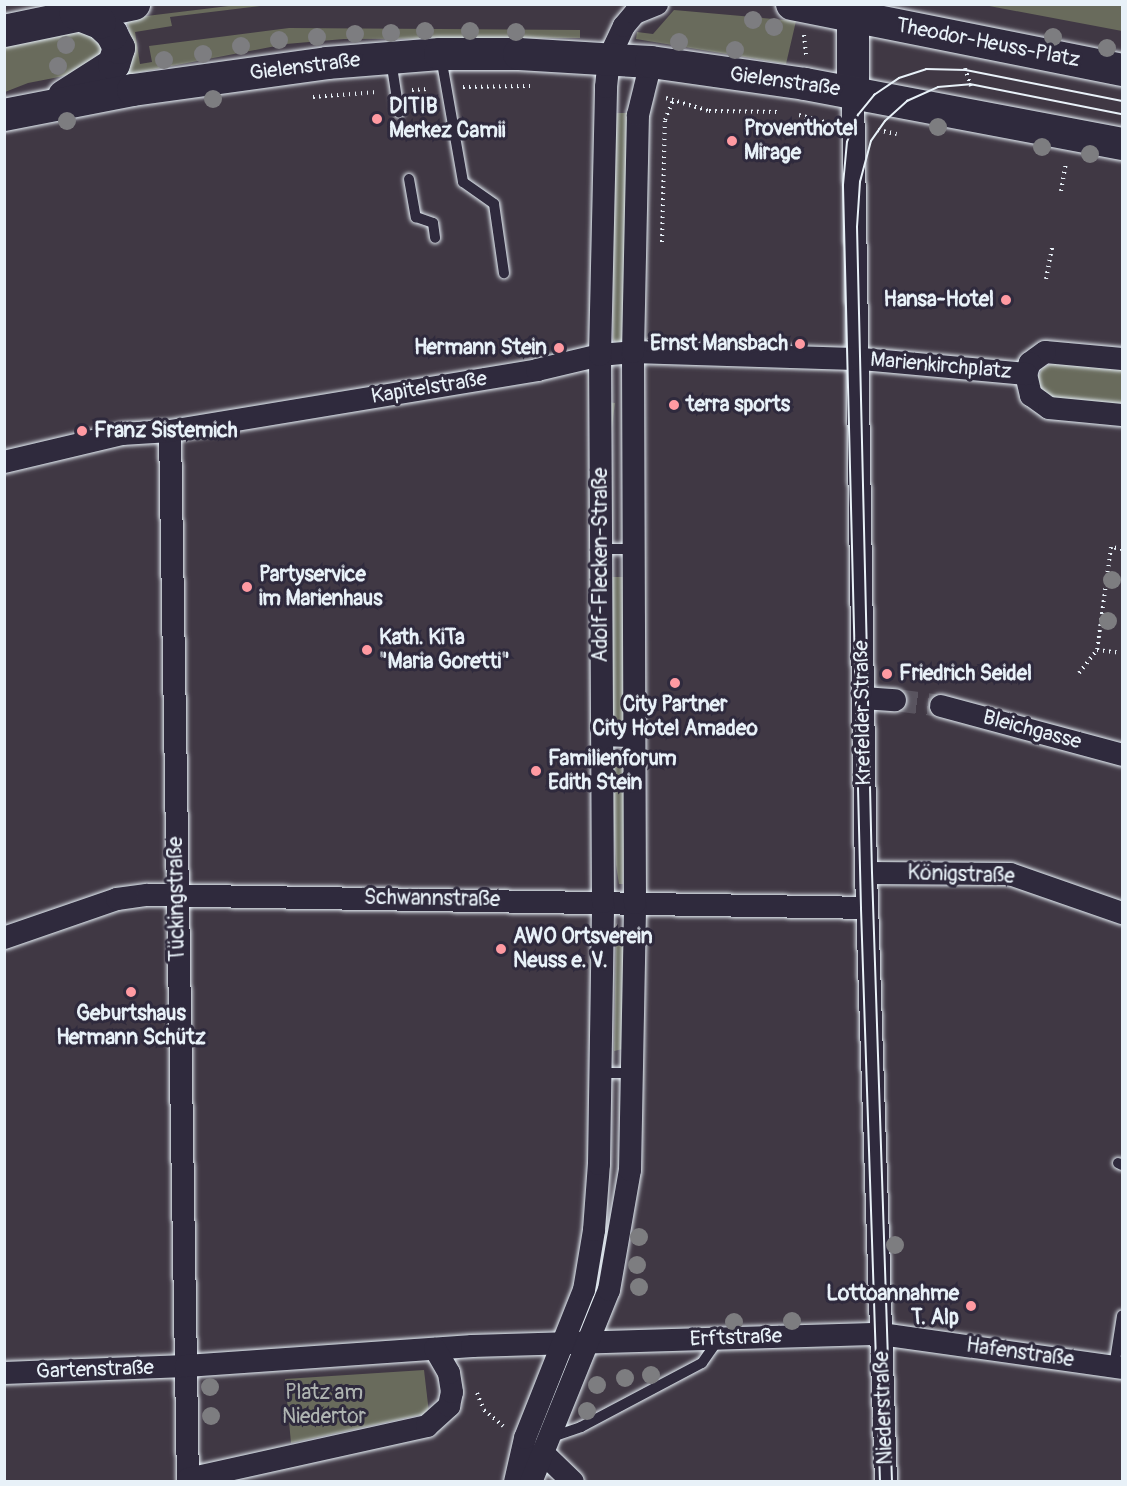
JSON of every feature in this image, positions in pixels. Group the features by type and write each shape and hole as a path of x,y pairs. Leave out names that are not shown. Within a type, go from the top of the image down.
{"main road":[{"path":"4,31 76,14 134,4"},
{"path":"792,4 853,10 854,92 1122,144"},
{"name":"Theodor-Heuss-Platz","path":"853,10 1122,70"},
{"path":"45,107 114,64 119,48 112,34 100,23 76,14"},
{"name":"Gielenstraße","path":"4,115 195,81 391,57 440,54 609,58 651,62 854,92"}],"street":[{"path":"609,58 624,26 635,13 657,4"},
{"name":"Adolf-Flecken-Straße","path":"564,1342 584,1290 594,1230 600,1073 603,902 600,355 609,58"},
{"name":"Adolf-Flecken-Straße","path":"591,1342 620,1242 630,1170 635,903 633,352 638,115 651,62"},
{"name":"Krefelder Straße","path":"854,92 856,359 866,873 881,1334"},
{"name":"Kapitelstraße","path":"4,462 122,434 170,431 537,370 600,355 633,352 856,359"},
{"name":"Marienkirchplatz","path":"1122,359 1045,352 1030,363 1026,374 1031,394 1049,408 1122,416"},
{"name":"Marienkirchplatz","path":"856,359 1026,374"},
{"name":"Tückingstraße","path":"170,431 186,1366"},
{"path":"863,698 895,700"},
{"name":"Bleichgasse","path":"940,706 1122,755"},
{"name":"Königstraße","path":"866,873 1010,874 1122,913"},
{"name":"Schwannstraße","path":"4,938 117,899 177,894 867,908"},
{"name":"Erftstraße","path":"564,1342 881,1334"},
{"name":"Hafenstraße","path":"881,1334 1118,1367"},
{"name":"Niederstraße","path":"881,1334 886,1482"},
{"path":"435,1349 449,1373 452,1392 449,1406 427,1426 187,1480 186,1366 435,1349 564,1342 525,1438 515,1482"},
{"path":"531,1482 591,1342"},
{"name":"Gartenstraße","path":"4,1373 186,1366"},
{"path":"547,1445 573,1482"}],"lane":[{"path":"440,54 463,182 494,204 504,273"},
{"path":"391,57 399,112"},
{"path":"409,179 416,217 433,223 435,238"},
{"path":"601,549 634,549"},
{"path":"602,741 634,742"},
{"path":"600,1073 632,1073"},
{"path":"1118,1367 1122,1316"},
{"path":"547,1445 702,1363 719,1338"}],"path":[{"path":"963,58 973,93"},
{"path":"308,97 446,88 532,86"},
{"path":"673,100 709,111 776,112 806,117"},
{"path":"1061,191 1066,155"},
{"path":"1046,279 1052,247"},
{"path":"1079,673 1097,650 1111,547 1122,549"},
{"path":"1097,650 1122,653"},
{"path":"475,1390 484,1410 525,1438"}],"green space":[{"path":"237,5 268,5 170,17 172,26 135,32 140,64 152,62 149,46 289,28 580,30 580,38 344,39 286,44 125,75 132,46 127,20 130,18"},
{"path":"984,5 1122,5 1122,31"},
{"path":"674,10 796,21 786,64 636,39 637,32 653,34"},
{"path":"79,30 99,38 105,57 90,71 28,83 5,92 4,45"},
{"path":"614,113 630,113 627,339 617,347 613,339"},
{"path":"1054,363 1122,370 1122,405 1050,398 1040,392 1037,379 1043,367"},
{"path":"607,402 615,403 598,539 590,538"},
{"path":"608,577 624,577 624,730 608,730"},
{"path":"610,755 627,755 623,884 619,884 616,865"},
{"path":"616,923 624,946 623,1049 614,1051"},
{"name":"Platz am Niedertor","path":"424,1370 429,1413 291,1443 285,1379"}],"tunnel":[{"path":"895,700 941,706"}],"tram line":[{"path":"880,1482 861,908 843,185 847,142 858,115 874,95 899,78 926,69 966,70 1122,101"},
{"path":"892,1482 872,873 857,227 860,182 871,141 885,121 907,101 938,87 970,84 1122,114"}],"place":[{"name":"DITIB Merkez Camii","path":"377,119"},
{"name":"Proventhotel Mirage","path":"732,141"},
{"name":"Hansa-Hotel","path":"1006,300"},
{"name":"Ernst Mansbach","path":"800,344"},
{"name":"Hermann Stein","path":"559,348"},
{"name":"terra sports","path":"674,405"},
{"name":"Franz Sistemich","path":"82,431"},
{"name":"Partyservice im Marienhaus","path":"247,587"},
{"name":"Kath. KiTa \"Maria Goretti\"","path":"367,650"},
{"name":"Friedrich Seidel","path":"887,674"},
{"name":"City Partner City Hotel Amadeo","path":"675,683"},
{"name":"Familienforum Edith Stein","path":"536,771"},
{"name":"AWO Ortsverein Neuss e. V.","path":"501,949"},
{"name":"Geburtshaus Hermann Schütz","path":"131,992"},
{"name":"Lottoannahme T. Alp","path":"971,1306"}]}
